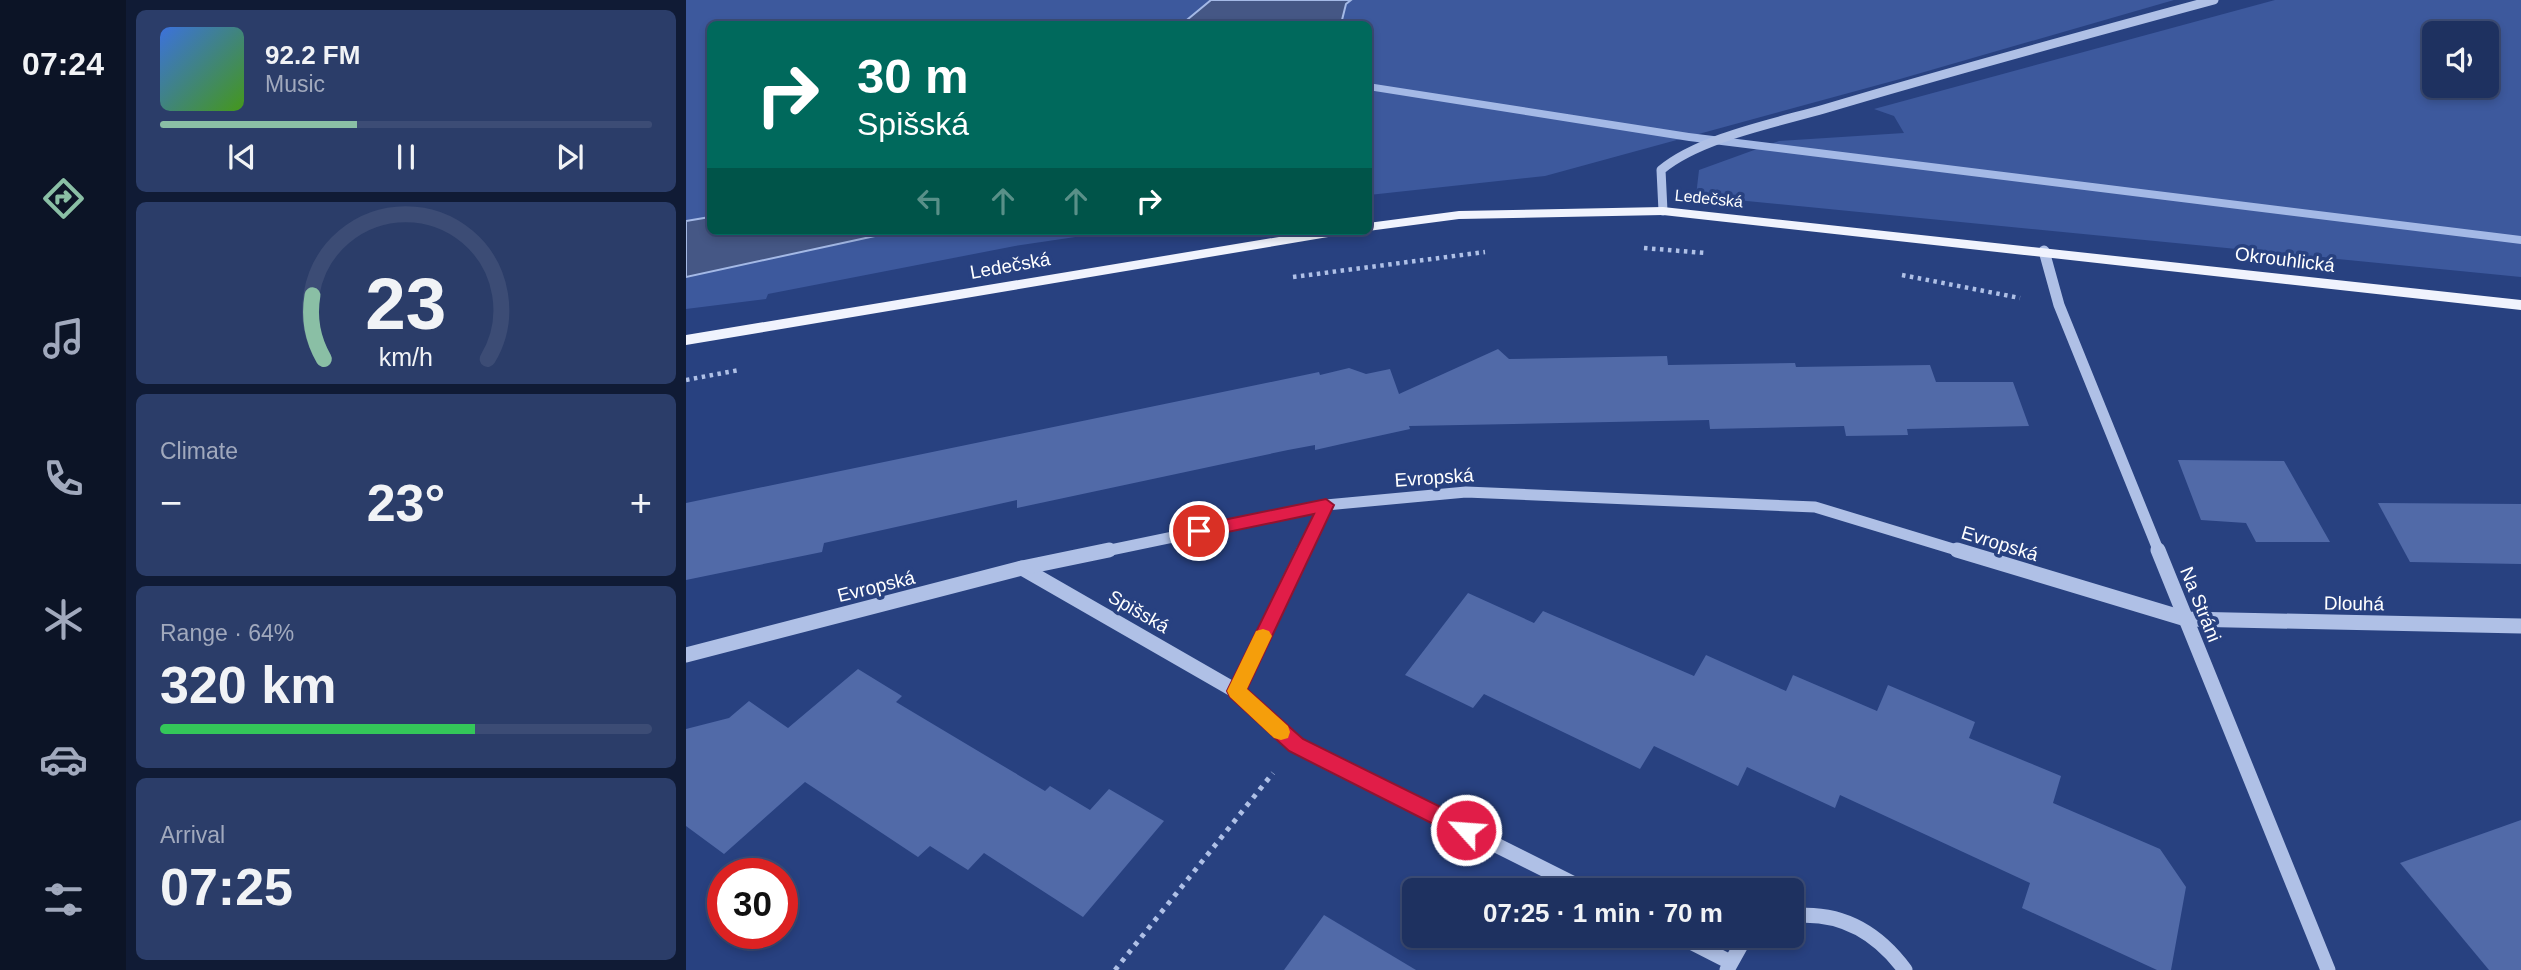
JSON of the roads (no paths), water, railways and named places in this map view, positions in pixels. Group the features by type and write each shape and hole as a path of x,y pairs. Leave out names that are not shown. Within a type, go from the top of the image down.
{"main road":[{"name":"Ledečská","path":"1372,226 1459,215 1663,211 2044,251"},
{"name":"Ledečská","path":"686,340 1316,235"},
{"name":"Okrouhlická","path":"2044,251 2521,305"}],"street":[{"path":"1663,211 1661,170 1679,155 1749,131 1962,68 2214,0"},
{"name":"Na Stráni","path":"2044,251 2059,305 2328,970"},
{"name":"Evropská","path":"686,655 1022,568 1326,505 1466,492 1815,507 2186,619"},
{"path":"1236,691 1326,505"},
{"name":"Spišská","path":"1022,568 1236,691 1296,745 1562,878"},
{"name":"Dlouhá","path":"2186,619 2521,626"},
{"path":"1804,916 1823,915 1846,921 1867,931 1887,947 1905,970"},
{"path":"1699,948 1728,966 1741,948"}],"waterway":[{"path":"1372,87 1689,137 2521,240"}]}
